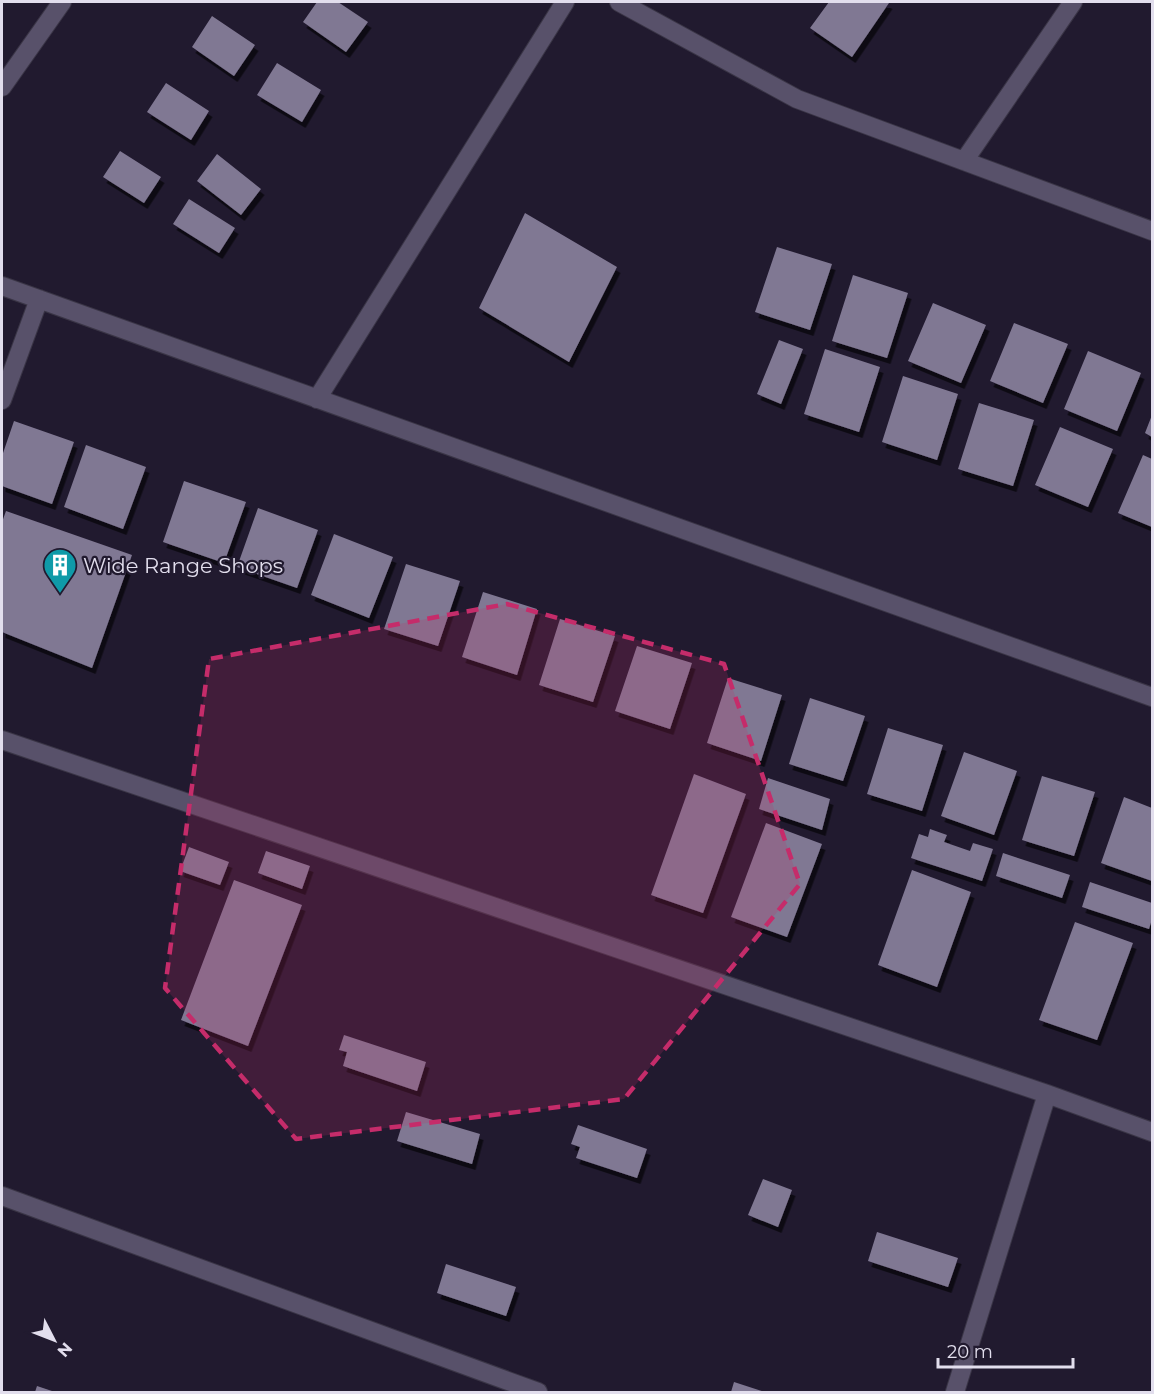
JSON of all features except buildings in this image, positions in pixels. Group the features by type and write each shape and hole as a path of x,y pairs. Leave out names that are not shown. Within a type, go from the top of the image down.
{"street":[{"path":"2,87 62,2"},
{"path":"317,399 565,2"},
{"path":"619,2 797,99 1152,231"},
{"path":"964,161 1073,2"},
{"path":"2,286 1152,697"},
{"path":"2,400 39,299"},
{"path":"2,740 1047,1094 1152,1132"},
{"path":"956,1392 1047,1094"},
{"path":"2,1196 538,1392"}],"highlighted area":[{"path":"507,604 724,664 800,884 624,1099 296,1139 165,988 209,659"}],"place":[{"name":"Wide Range Shops","path":"60,594"}]}
